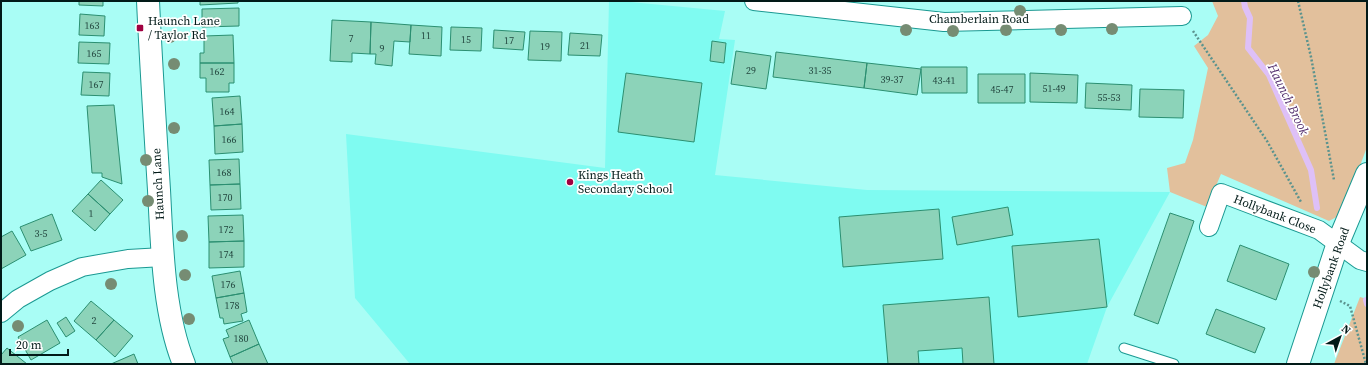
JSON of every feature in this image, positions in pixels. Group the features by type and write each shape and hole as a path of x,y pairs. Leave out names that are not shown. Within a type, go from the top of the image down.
{"street":[{"name":"Haunch Lane","path":"148,1 163,257 171,319 178,350 184,364"},
{"name":"Chamberlain Road","path":"754,1 944,22 1182,16"},
{"name":"Hollybank Road","path":"1298,364 1338,243 1367,174"},
{"name":"Hollybank Close","path":"1209,227 1221,193 1319,230 1338,243"},
{"path":"1338,243 1360,260 1367,262"},
{"path":"1,313 18,298 50,281 82,268 128,259 163,257"}],"lane":[{"path":"1124,348 1174,364"}],"path":[{"path":"1298,1 1311,57 1334,180"},
{"path":"1182,16 1267,141 1304,207"},
{"path":"1322,293 1350,306 1366,364"}],"shaded area":[{"name":"Kings Heath Secondary School","path":"609,1 725,11 719,39 735,40 715,175 867,190 1170,192 1107,307 1087,364 410,364 355,298 346,134 605,168"},
{"path":"1212,1 1367,1 1367,147 1342,214 1329,221 1221,174 1207,207 1170,192 1167,168 1185,163 1193,140 1208,68 1194,46 1208,35 1218,16"},
{"path":"1360,297 1367,299 1367,364 1334,364"}],"building":[{"path":"79,1 103,1 103,6 79,5"},
{"path":"200,1 238,1 238,3 200,5"},
{"path":"239,8 239,26 202,27 202,9"},
{"path":"80,14 105,16 104,36 79,35"},
{"path":"332,20 371,22 370,54 352,53 352,62 330,61"},
{"path":"371,22 411,25 410,42 394,41 392,66 375,64 376,54 370,54"},
{"path":"411,25 442,27 441,56 409,54"},
{"path":"451,27 482,28 481,51 450,50"},
{"path":"494,30 525,32 523,50 493,48"},
{"path":"530,31 562,32 561,61 528,60"},
{"path":"570,33 602,35 600,56 568,55"},
{"path":"233,35 234,63 200,63 200,53 204,53 204,36"},
{"path":"712,41 726,43 724,63 710,61"},
{"path":"79,42 110,43 109,64 78,63"},
{"path":"736,51 771,56 766,89 731,84"},
{"path":"776,52 867,63 864,88 773,77"},
{"path":"200,63 234,63 234,83 229,83 229,92 206,92 206,78 200,78"},
{"path":"867,63 921,69 917,95 864,88"},
{"path":"921,67 967,67 967,93 922,93"},
{"path":"83,72 110,73 109,96 81,95"},
{"path":"626,73 702,83 694,142 618,132"},
{"path":"1030,73 1078,75 1077,103 1030,102"},
{"path":"978,74 1025,74 1025,103 978,103"},
{"path":"1086,83 1132,85 1131,110 1085,108"},
{"path":"1140,89 1184,90 1183,118 1139,117"},
{"path":"240,96 242,124 214,126 212,98"},
{"path":"114,105 122,184 102,177 102,173 92,173 87,106"},
{"path":"242,124 243,152 215,154 214,126"},
{"path":"239,159 240,184 210,185 209,160"},
{"path":"101,180 123,200 110,214 88,194"},
{"path":"240,184 241,209 211,210 210,185"},
{"path":"88,194 110,214 95,231 72,211"},
{"path":"1008,207 1013,235 957,245 952,217"},
{"path":"939,209 943,259 843,267 839,217"},
{"path":"1170,213 1194,221 1158,324 1134,315"},
{"path":"52,214 62,240 31,251 20,227"},
{"path":"243,215 244,241 209,242 208,216"},
{"path":"12,231 26,255 1,269 1,237"},
{"path":"1099,239 1107,307 1018,317 1012,246"},
{"path":"244,241 244,267 209,268 209,242"},
{"path":"1240,245 1289,264 1276,300 1227,281"},
{"path":"240,271 244,293 216,298 212,276"},
{"path":"244,293 247,312 241,314 243,321 224,324 223,318 220,318 216,298"},
{"path":"989,297 994,364 963,364 962,348 918,351 919,364 888,364 883,305"},
{"path":"91,301 114,320 96,340 74,321"},
{"path":"1216,309 1265,328 1255,353 1206,334"},
{"path":"66,317 75,331 66,337 57,323"},
{"path":"47,320 60,343 31,360 18,337"},
{"path":"114,320 133,336 115,357 96,340"},
{"path":"249,320 259,344 230,357 223,339 229,337 226,330"},
{"path":"259,344 268,364 233,364 230,357"},
{"path":"7,348 27,364 1,364 1,355"},
{"path":"134,354 138,364 111,364"}],"waterway":[{"name":"Haunch Brook","path":"1244,1 1250,18 1248,48 1269,75 1311,170 1317,208"},
{"name":"Haunch Brook","path":"1366,300 1367,304"}],"place":[{"name":"Haunch Lane / Taylor Rd","path":"140,28"},
{"name":"Kings Heath Secondary School","path":"570,182"}]}
